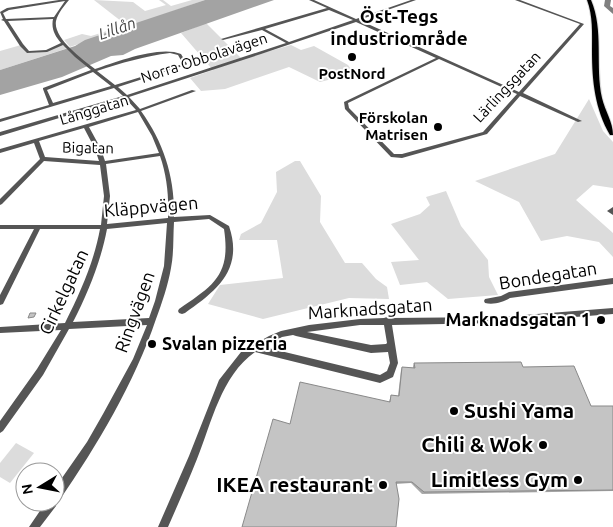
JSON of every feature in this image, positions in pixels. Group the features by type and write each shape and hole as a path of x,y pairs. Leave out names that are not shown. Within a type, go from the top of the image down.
{"highway":[{"path":"591,0 598,15 600,88 604,105 613,125"},
{"path":"591,0 594,16 596,91 601,110 613,133"}],"street":[{"path":"66,0 55,18 55,31 64,44 47,51 28,52 3,20 1,13 66,0"},
{"path":"311,0 580,121"},
{"path":"399,0 406,3"},
{"name":"Norra Obbolavägen","path":"1,132 127,97 414,0"},
{"name":"Lärlingsgatan","path":"439,58 346,102 347,108 392,156 402,156 485,133 582,22 517,0"},
{"path":"223,39 328,9"},
{"path":"3,20 55,18"},
{"path":"262,29 288,44"},
{"name":"Ringvägen","path":"64,44 127,97 147,124 162,154 172,200 168,269 152,321 126,380 75,470 65,484"},
{"path":"0,121 51,106 114,87 185,64 177,53 154,54 120,62 45,89 51,106"},
{"name":"Långgatan","path":"0,151 137,111 194,91"},
{"name":"Cirkelgatan","path":"0,428 32,384 68,327 102,244 107,201 103,163 86,126"},
{"path":"0,203 42,159 36,141"},
{"name":"Bigatan","path":"42,159 103,163 162,154"},
{"path":"613,209 610,211 613,213"},
{"name":"Kläppvägen","path":"0,227 103,227 210,217 227,228 229,236 228,263 219,283 182,311"},
{"path":"0,302 38,226"},
{"name":"Bondegatan","path":"488,301 502,298 508,294 613,281"},
{"name":"Marknadsgatan","path":"162,527 193,458 222,383 235,364 254,348 281,334 331,325 387,320 498,320 611,312"},
{"path":"254,348 380,379 387,377 392,371 394,363 387,320"},
{"path":"0,330 152,321"},
{"path":"291,332 371,349 388,348 391,344"},
{"path":"34,527 45,512"}],"shaded area":[{"path":"94,0 133,2 145,11 166,5 159,0 163,0 171,6 192,0 205,0 70,47 64,40 82,34 91,36 126,25"},
{"path":"205,0 274,0 135,49 123,55 111,56 62,77 0,95 0,70 75,46 85,40"},
{"path":"206,23 242,59 291,45 301,50 314,46 348,65 351,69 336,78 320,82 289,67 225,89 201,91 190,78 213,70 181,33"},
{"path":"64,43 67,48 65,49 0,70 0,51 21,45 28,52 47,51"},
{"path":"589,99 603,131 613,142 613,188 593,185 576,200 613,233 613,257 599,242 567,236 541,241 519,202 475,181 555,154"},
{"path":"295,161 300,161 321,196 320,222 345,263 362,263 376,279 387,287 389,299 349,298 263,319 208,304 220,285 283,278 277,240 239,240 241,234 261,223 277,192 276,172"},
{"path":"446,191 461,226 488,260 489,277 498,295 448,299 427,282 400,285 391,262 419,260 391,224 420,214 430,205 426,197"},
{"path":"16,443 34,453 27,462 15,462 15,477 10,483 0,477 0,463"}],"building":[{"path":"30,313 36,313 34,317 28,318"},
{"path":"521,362 523,367 574,366 591,406 613,406 613,490 424,492 412,482 396,482 399,499 396,527 242,527 273,419 290,424 300,382 390,402 391,395 399,396 402,367 415,368 414,363"}],"taxiway":[{"path":"608,0 607,6 613,12"}],"place":[{"name":"PostNord","path":"352,57"},
{"name":"Förskolan Matrisen","path":"438,127"},
{"name":"Marknadsgatan 1","path":"601,320"},
{"name":"Svalan pizzeria","path":"152,344"},
{"name":"Sushi Yama","path":"454,411"},
{"name":"Chili & Wok","path":"543,445"},
{"name":"Limitless Gym","path":"578,480"},
{"name":"IKEA restaurant","path":"383,485"}],"district":[{"name":"Öst-Tegs industriområde","path":"399,27"}],"water label":[{"name":"Lillån","path":"117,28"}]}
